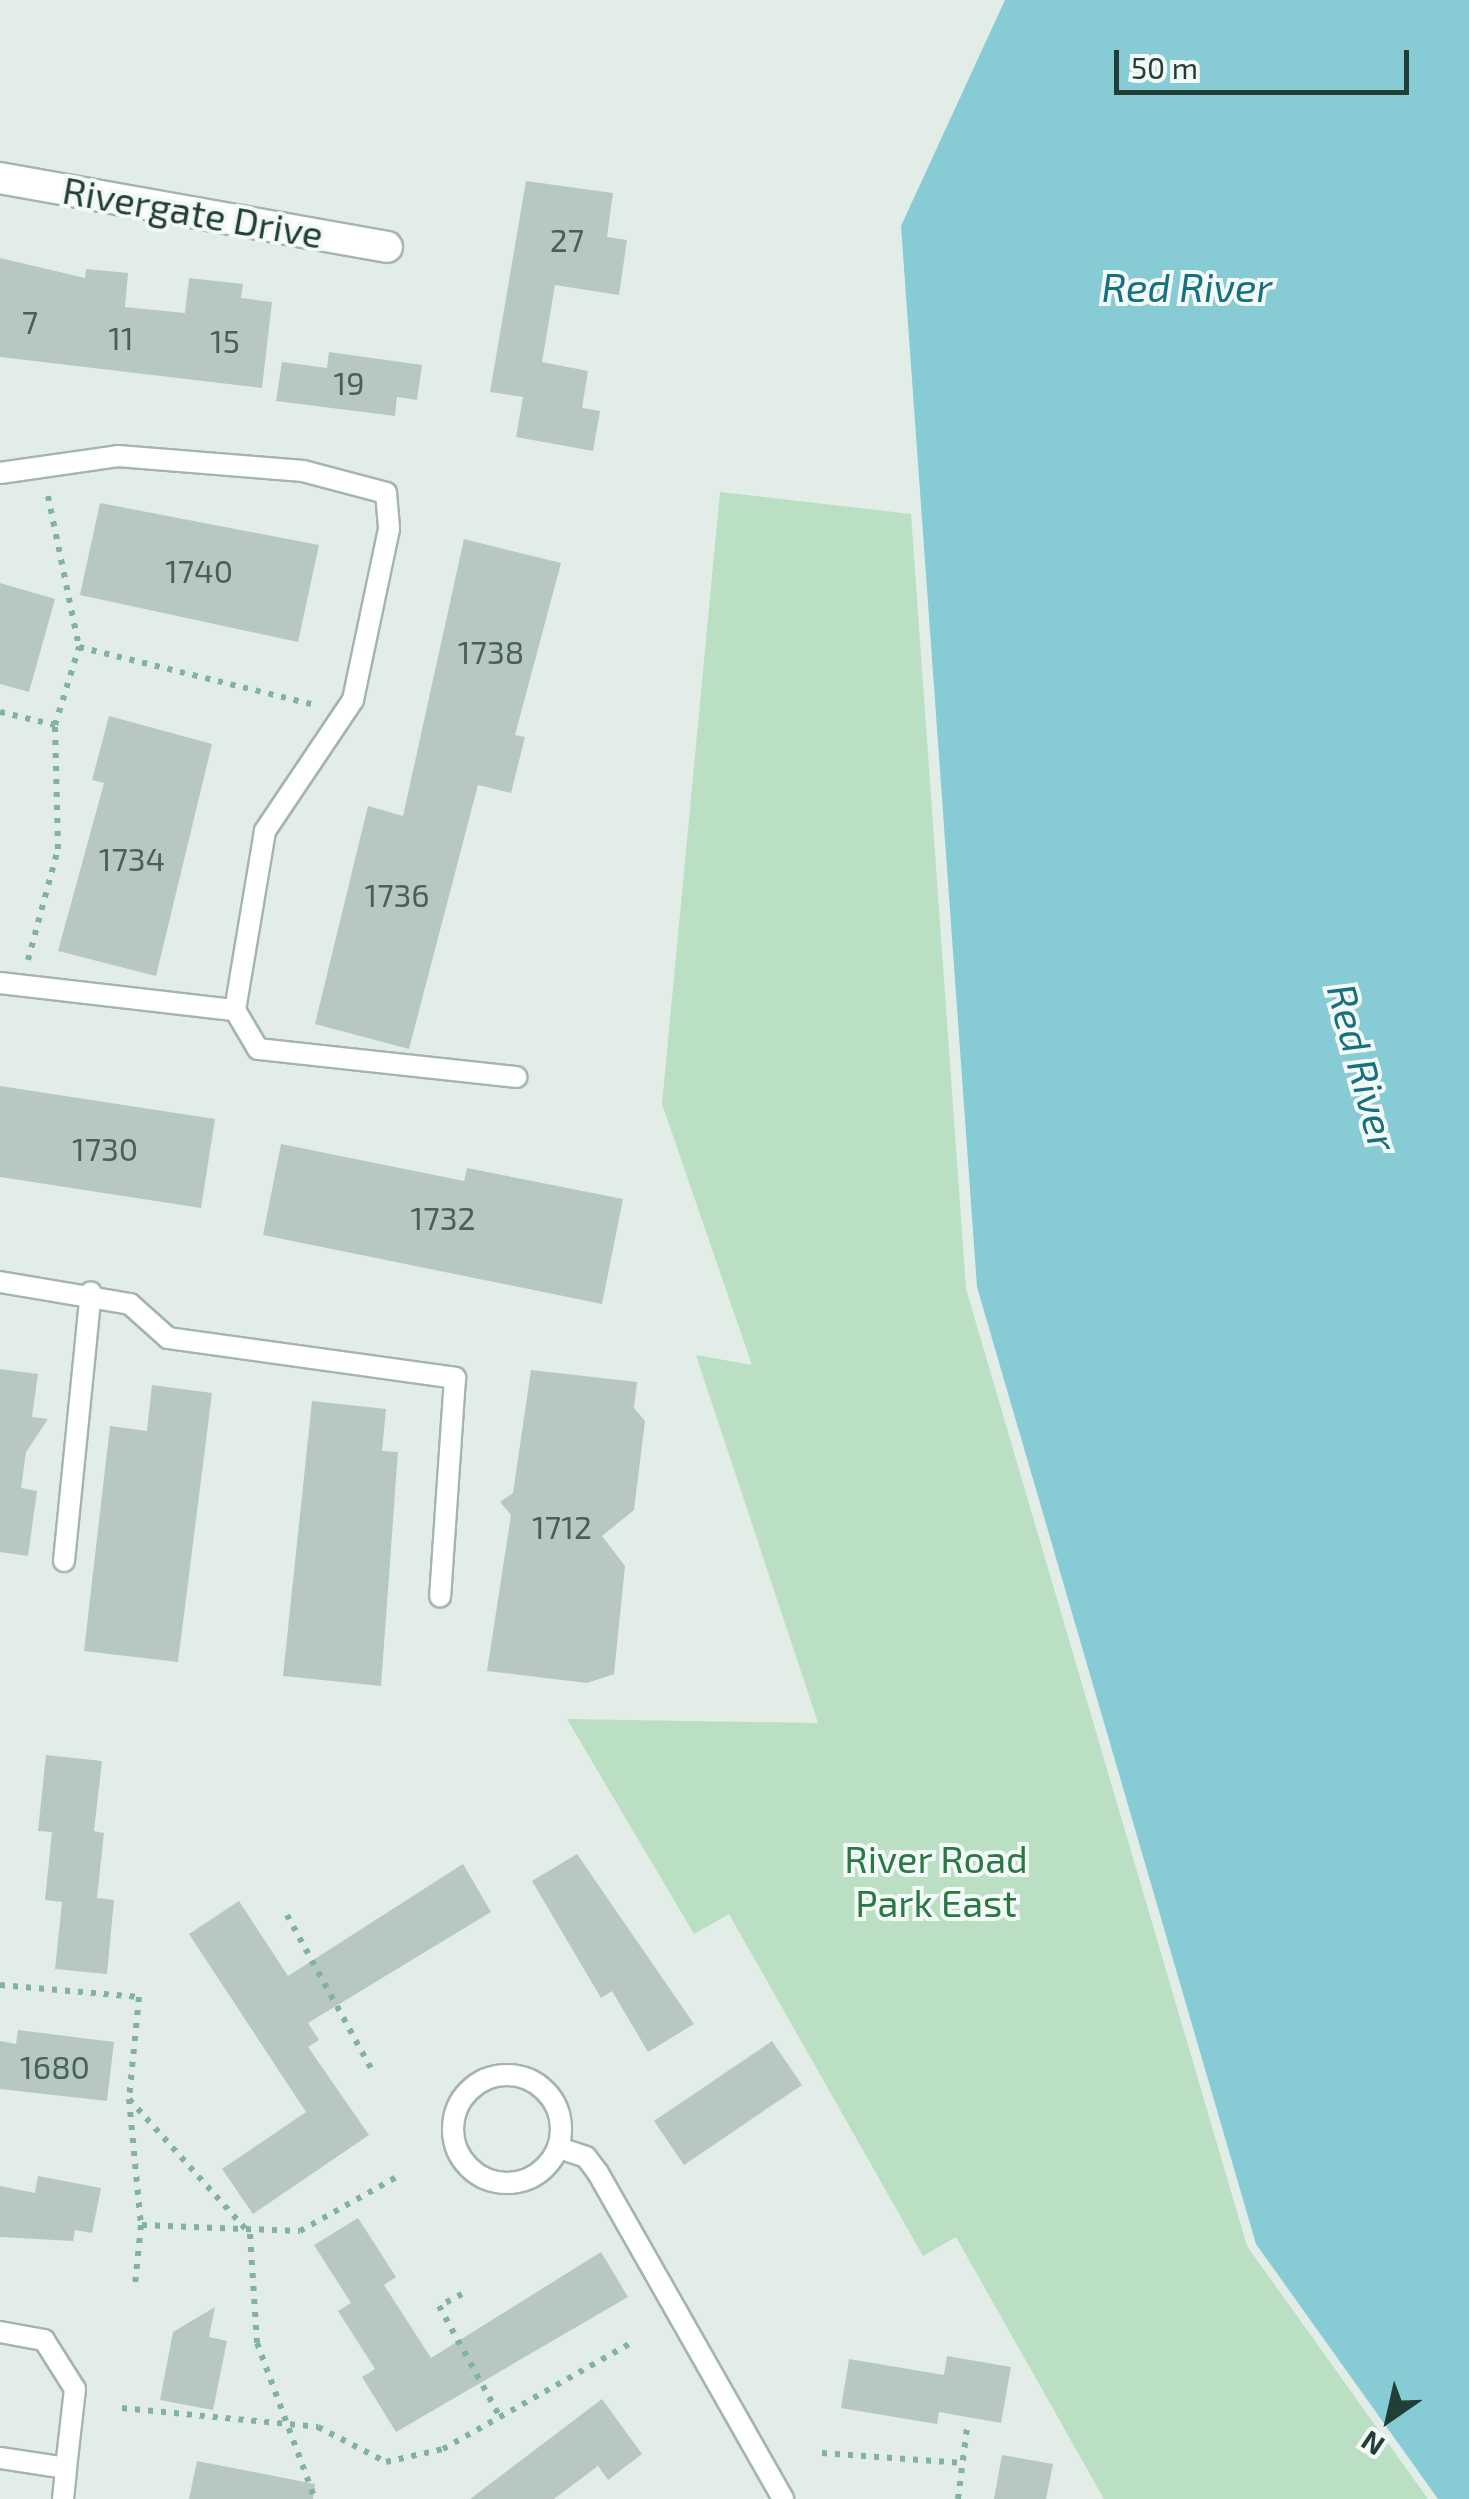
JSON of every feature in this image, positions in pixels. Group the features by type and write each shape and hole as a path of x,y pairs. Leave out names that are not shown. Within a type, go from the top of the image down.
{"street":[{"name":"Rivergate Drive","path":"0,178 387,247"}],"lane":[{"path":"0,473 43,472 118,456 303,471 386,493 389,529 344,717 265,831 235,1010 258,1049 516,1076"},
{"path":"11,984 235,1010"},
{"path":"0,1282 91,1292 130,1304 168,1338 455,1378 440,1596"},
{"path":"64,1562 91,1292"},
{"path":"502,2074 537,2083 559,2112 558,2148 536,2176 484,2179 452,2138 458,2103 502,2074"},
{"path":"558,2148 586,2157 598,2173 783,2499"},
{"path":"0,2332 44,2340 70,2370 63,2499"},
{"path":"0,2458 66,2468"}],"path":[{"path":"11,984 58,849 56,725 80,647 43,472"},
{"path":"80,647 287,693 344,717"},
{"path":"0,712 56,725"},
{"path":"287,1914 373,2072"},
{"path":"0,1985 139,1997 129,2099 141,2225 135,2284"},
{"path":"129,2099 250,2234 256,2342 315,2499"},
{"path":"141,2225 250,2234 300,2232 400,2175"},
{"path":"462,2294 439,2306 500,2417"},
{"path":"122,2408 318,2427 386,2462 443,2449 631,2343"},
{"path":"958,2499 967,2428"},
{"path":"822,2453 963,2463"}],"green space":[{"name":"River Road Park East","path":"720,492 911,514 966,1289 1247,2246 1428,2499 1104,2499 956,2237 923,2256 729,1914 694,1934 567,1719 818,1723 696,1355 752,1365 662,1104"}],"water":[{"name":"Red River","path":"1005,0 1469,0 1469,2499 1438,2499 1256,2244 977,1287 901,226"}],"building":[{"path":"526,181 613,193 607,237 627,240 619,295 555,285 542,362 588,371 582,408 600,411 593,451 516,437 523,397 490,392"},
{"path":"0,258 85,278 86,269 128,273 125,307 185,313 189,278 243,284 241,298 272,302 262,388 0,357"},
{"path":"329,352 422,365 417,400 397,397 395,416 276,401 282,362 327,368"},
{"path":"100,503 319,545 298,642 80,595"},
{"path":"464,539 561,563 515,735 525,737 511,793 478,785 409,1049 315,1024 368,806 403,816"},
{"path":"0,583 55,599 29,692 0,684"},
{"path":"109,716 212,744 156,976 58,951 104,783 92,780"},
{"path":"0,1086 215,1119 201,1208 0,1177"},
{"path":"281,1144 464,1181 467,1168 623,1199 602,1304 263,1235"},
{"path":"0,1369 38,1374 32,1417 48,1419 26,1452 21,1488 37,1491 28,1556 0,1552"},
{"path":"531,1370 637,1382 634,1408 645,1421 634,1510 602,1536 625,1566 614,1674 587,1683 487,1671 511,1515 500,1502 513,1493"},
{"path":"152,1385 212,1393 178,1662 84,1651 110,1426 147,1431"},
{"path":"312,1401 386,1409 382,1451 398,1452 381,1686 283,1676"},
{"path":"46,1755 102,1761 94,1831 104,1833 97,1898 114,1900 107,1974 55,1969 62,1902 45,1900 52,1832 38,1831"},
{"path":"577,1854 694,2024 648,2052 612,1991 601,1998 532,1881"},
{"path":"463,1864 491,1912 308,2023 319,2040 308,2047 369,2135 253,2214 222,2169 306,2112 189,1934 239,1901 288,1976"},
{"path":"18,2030 114,2042 107,2101 0,2089 0,2041 16,2044"},
{"path":"772,2041 802,2085 684,2165 654,2121"},
{"path":"38,2176 101,2188 92,2233 75,2230 73,2241 0,2237 0,2186 35,2193"},
{"path":"358,2218 396,2277 384,2285 431,2358 601,2252 628,2297 396,2432 362,2377 375,2369 338,2311 351,2303 314,2245"},
{"path":"215,2307 209,2337 227,2341 213,2410 160,2400 173,2332"},
{"path":"947,2356 1011,2367 1001,2423 939,2412 937,2424 841,2408 849,2359 944,2375"},
{"path":"602,2399 642,2454 608,2480 598,2466 554,2499 470,2499"},
{"path":"1002,2455 1053,2464 1046,2499 994,2499"},
{"path":"197,2461 315,2484 313,2499 189,2499"}]}
